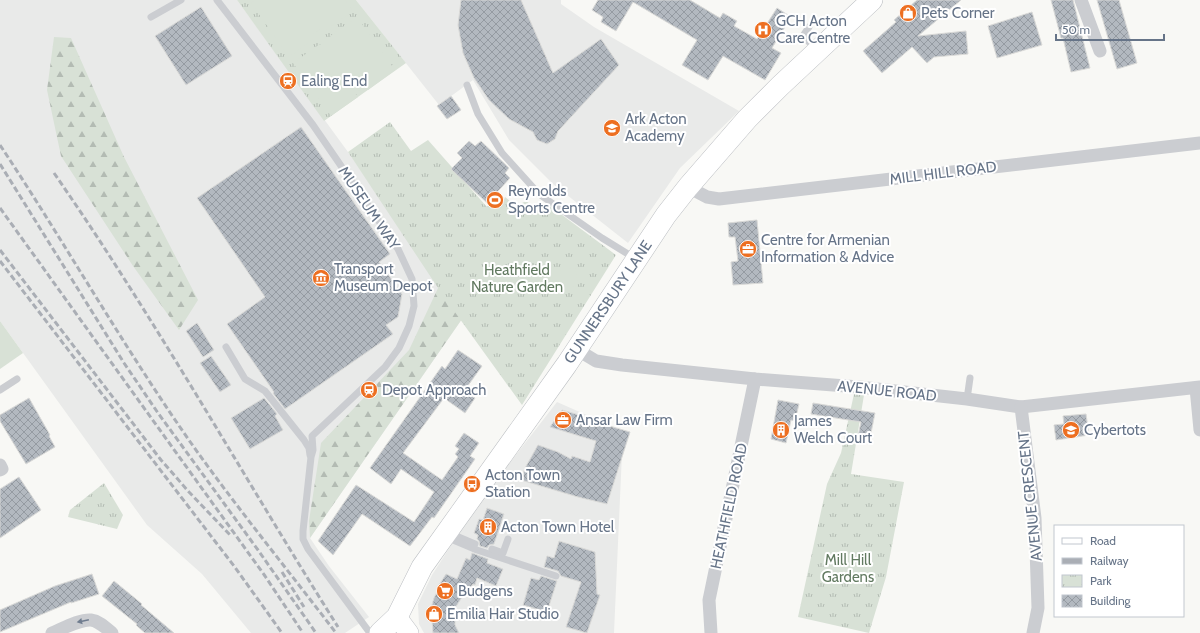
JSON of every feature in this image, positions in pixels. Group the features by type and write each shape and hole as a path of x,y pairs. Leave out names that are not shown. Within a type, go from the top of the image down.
{"main road":[{"name":"GUNNERSBURY LANE","path":"380,633 403,625 422,567 548,390 666,215 688,187 747,119 817,50 872,0"}],"street":[{"path":"1081,0 1100,51"},
{"name":"MILL HILL ROAD","path":"688,187 707,197 719,199 1200,143"},
{"name":"AVENUE ROAD","path":"576,349 596,361 622,365 755,379 859,387 967,399 1021,407 1198,387"},
{"name":"HEATHFIELD ROAD","path":"711,633 709,600 755,379"},
{"path":"1198,387 1200,430"},
{"name":"AVENUE CRESCENT","path":"1021,407 1035,518 1038,608 1033,633"},
{"path":"0,466 2,469 0,470"},
{"path":"52,633 77,622 90,620 102,624 112,633"}],"lane":[{"path":"151,17 181,0"},
{"name":"MUSEUM WAY","path":"217,0 313,125 398,249 412,279 414,306 409,326 399,348 385,367 312,436 313,450 311,457 303,539 370,633"},
{"path":"809,27 803,36 817,50"},
{"path":"467,85 478,114 502,153 539,194 602,238 636,259"},
{"path":"226,347 245,379 265,391 304,440 309,448 311,457"},
{"path":"967,399 970,378"},
{"path":"0,390 17,379"},
{"path":"446,534 475,544"},
{"path":"446,534 477,550 556,576"},
{"path":"492,549 503,553 508,539"}],"shaded area":[{"path":"0,0 237,0 348,152 462,319 310,538 329,566 369,617 345,633 251,633 202,574 147,525 0,321"},
{"name":"Ark Acton Academy","path":"356,0 561,0 561,4 594,27 739,111 680,168 628,243 553,184 509,140 473,80 439,105"},
{"path":"557,402 623,431 614,633 424,633 419,624 418,604 432,575 477,505"}],"green space":[{"path":"237,0 356,0 406,63 324,121"},
{"path":"255,0 345,0 353,11 326,30 323,27 313,34 316,37 289,57 251,3"},
{"path":"357,17 395,70 368,90 365,86 355,93 358,97 331,116 293,63 320,44 323,48 333,40 330,36"},
{"path":"54,37 71,38 124,157 198,300 179,330 133,266 61,156 47,90"},
{"name":"Heathfield Nature Garden","path":"390,122 411,151 428,140 487,207 495,197 503,202 505,197 516,206 526,201 539,211 546,203 616,255 522,405 444,297 348,152"},
{"path":"575,268 578,286 559,288 556,271"},
{"path":"439,286 462,319 310,538 309,521 321,443 409,350"},
{"path":"0,321 23,353 0,369"},
{"name":"Mill Hill Gardens","path":"854,394 864,395 851,474 904,482 886,577 869,633 798,617 827,484 841,453"},
{"path":"104,483 123,515 117,529 68,517 70,510"}],"building":[{"path":"461,0 521,0 553,73 601,39 619,65 558,131 555,139 547,144 537,140 533,132 509,119 489,100 474,78 463,53 458,25"},
{"path":"598,0 690,0 720,18 723,13 737,21 734,26 757,39 777,8 791,17 772,48 781,53 765,80 723,56 708,80 682,65 697,40 633,2 616,31 601,22 603,17 592,10"},
{"path":"917,0 961,0 918,36 966,31 968,54 934,57 927,63 912,47 882,73 863,51 896,22 894,20"},
{"path":"1051,0 1073,0 1090,68 1071,72 1063,38 1061,38"},
{"path":"1097,0 1119,0 1137,63 1117,69"},
{"path":"201,7 232,56 186,85 155,36"},
{"path":"1032,12 1042,45 997,58 988,26"},
{"path":"451,96 461,110 447,119 437,106"},
{"name":"Transport Museum Depot","path":"301,127 390,254 379,262 402,294 398,317 386,325 393,334 285,409 227,324 265,297 197,198"},
{"path":"469,141 475,146 481,141 509,168 505,173 510,178 487,203 451,169 462,158 457,153"},
{"name":"Centre for Armenian Information & Advice","path":"757,220 763,283 733,285 731,262 738,261 735,237 729,237 728,223"},
{"path":"197,323 214,350 203,357 186,331"},
{"path":"458,350 482,366 467,387 473,391 470,395 475,398 465,413 444,398 403,453 442,480 458,457 455,454 459,449 455,446 464,433 479,443 470,456 475,459 434,518 432,517 410,546 362,514 333,555 318,541 356,485 414,522 434,492 401,469 391,484 370,468 442,366 445,369"},
{"path":"211,356 231,385 220,392 200,363"},
{"path":"29,398 50,435 49,436 55,447 26,464 0,421 0,415"},
{"path":"264,398 277,414 275,416 283,430 250,449 231,418"},
{"name":"James Welch Court","path":"778,400 799,404 795,421 791,420 786,443 771,439"},
{"path":"813,403 875,413 870,438 858,436 861,422 811,414"},
{"path":"562,410 586,417 585,419 630,432 607,504 521,480 525,468 538,445 558,452 571,459 572,456 590,462 596,441 550,427"},
{"name":"Cybertots","path":"1086,414 1089,435 1056,440 1054,425 1064,424 1063,416"},
{"path":"19,477 41,510 0,538 0,489"},
{"name":"Acton Town Hotel","path":"487,508 504,514 494,544 489,545 487,548 480,546 477,539 478,535 474,533 479,519 483,520"},
{"path":"559,541 595,552 597,594 600,595 587,633 566,627 581,582 561,576 558,571 544,567 547,556 554,558"},
{"path":"472,553 488,559 487,563 503,569 496,586 477,578 475,585 473,584 466,595 464,594 455,608 455,625 459,633 433,633 431,608 440,586 439,585 446,574 457,579 466,558 470,560"},
{"path":"92,574 99,594 71,602 0,632 0,610 55,586"},
{"path":"541,576 557,581 547,612 523,605 531,578 539,580"},
{"path":"114,581 174,633 145,633 136,625 137,624 102,596"}],"railway":[{"path":"0,145 118,332 191,443 244,515 336,633"},
{"path":"0,164 124,363 158,413 258,550 316,633"},
{"path":"54,173 164,341 338,627"},
{"path":"0,208 265,576 303,633"},
{"path":"0,250 161,460 231,536"},
{"path":"0,261 234,566 282,633"},
{"path":"282,572 304,607"}],"place":[{"name":"Pets Corner","path":"908,13"},
{"name":"GCH Acton Care Centre","path":"763,30"},
{"name":"Ealing End","path":"288,81"},
{"name":"Ark Acton Academy","path":"612,128"},
{"name":"Reynolds Sports Centre","path":"495,200"},
{"name":"Centre for Armenian Information & Advice","path":"748,249"},
{"name":"Transport Museum Depot","path":"321,278"},
{"name":"Depot Approach","path":"369,390"},
{"name":"Ansar Law Firm","path":"563,420"},
{"name":"James Welch Court","path":"781,430"},
{"name":"Cybertots","path":"1071,430"},
{"name":"Acton Town Station","path":"472,484"},
{"name":"Acton Town Hotel","path":"488,527"},
{"name":"Budgens","path":"445,591"},
{"name":"Emilia Hair Studio","path":"434,614"}]}
